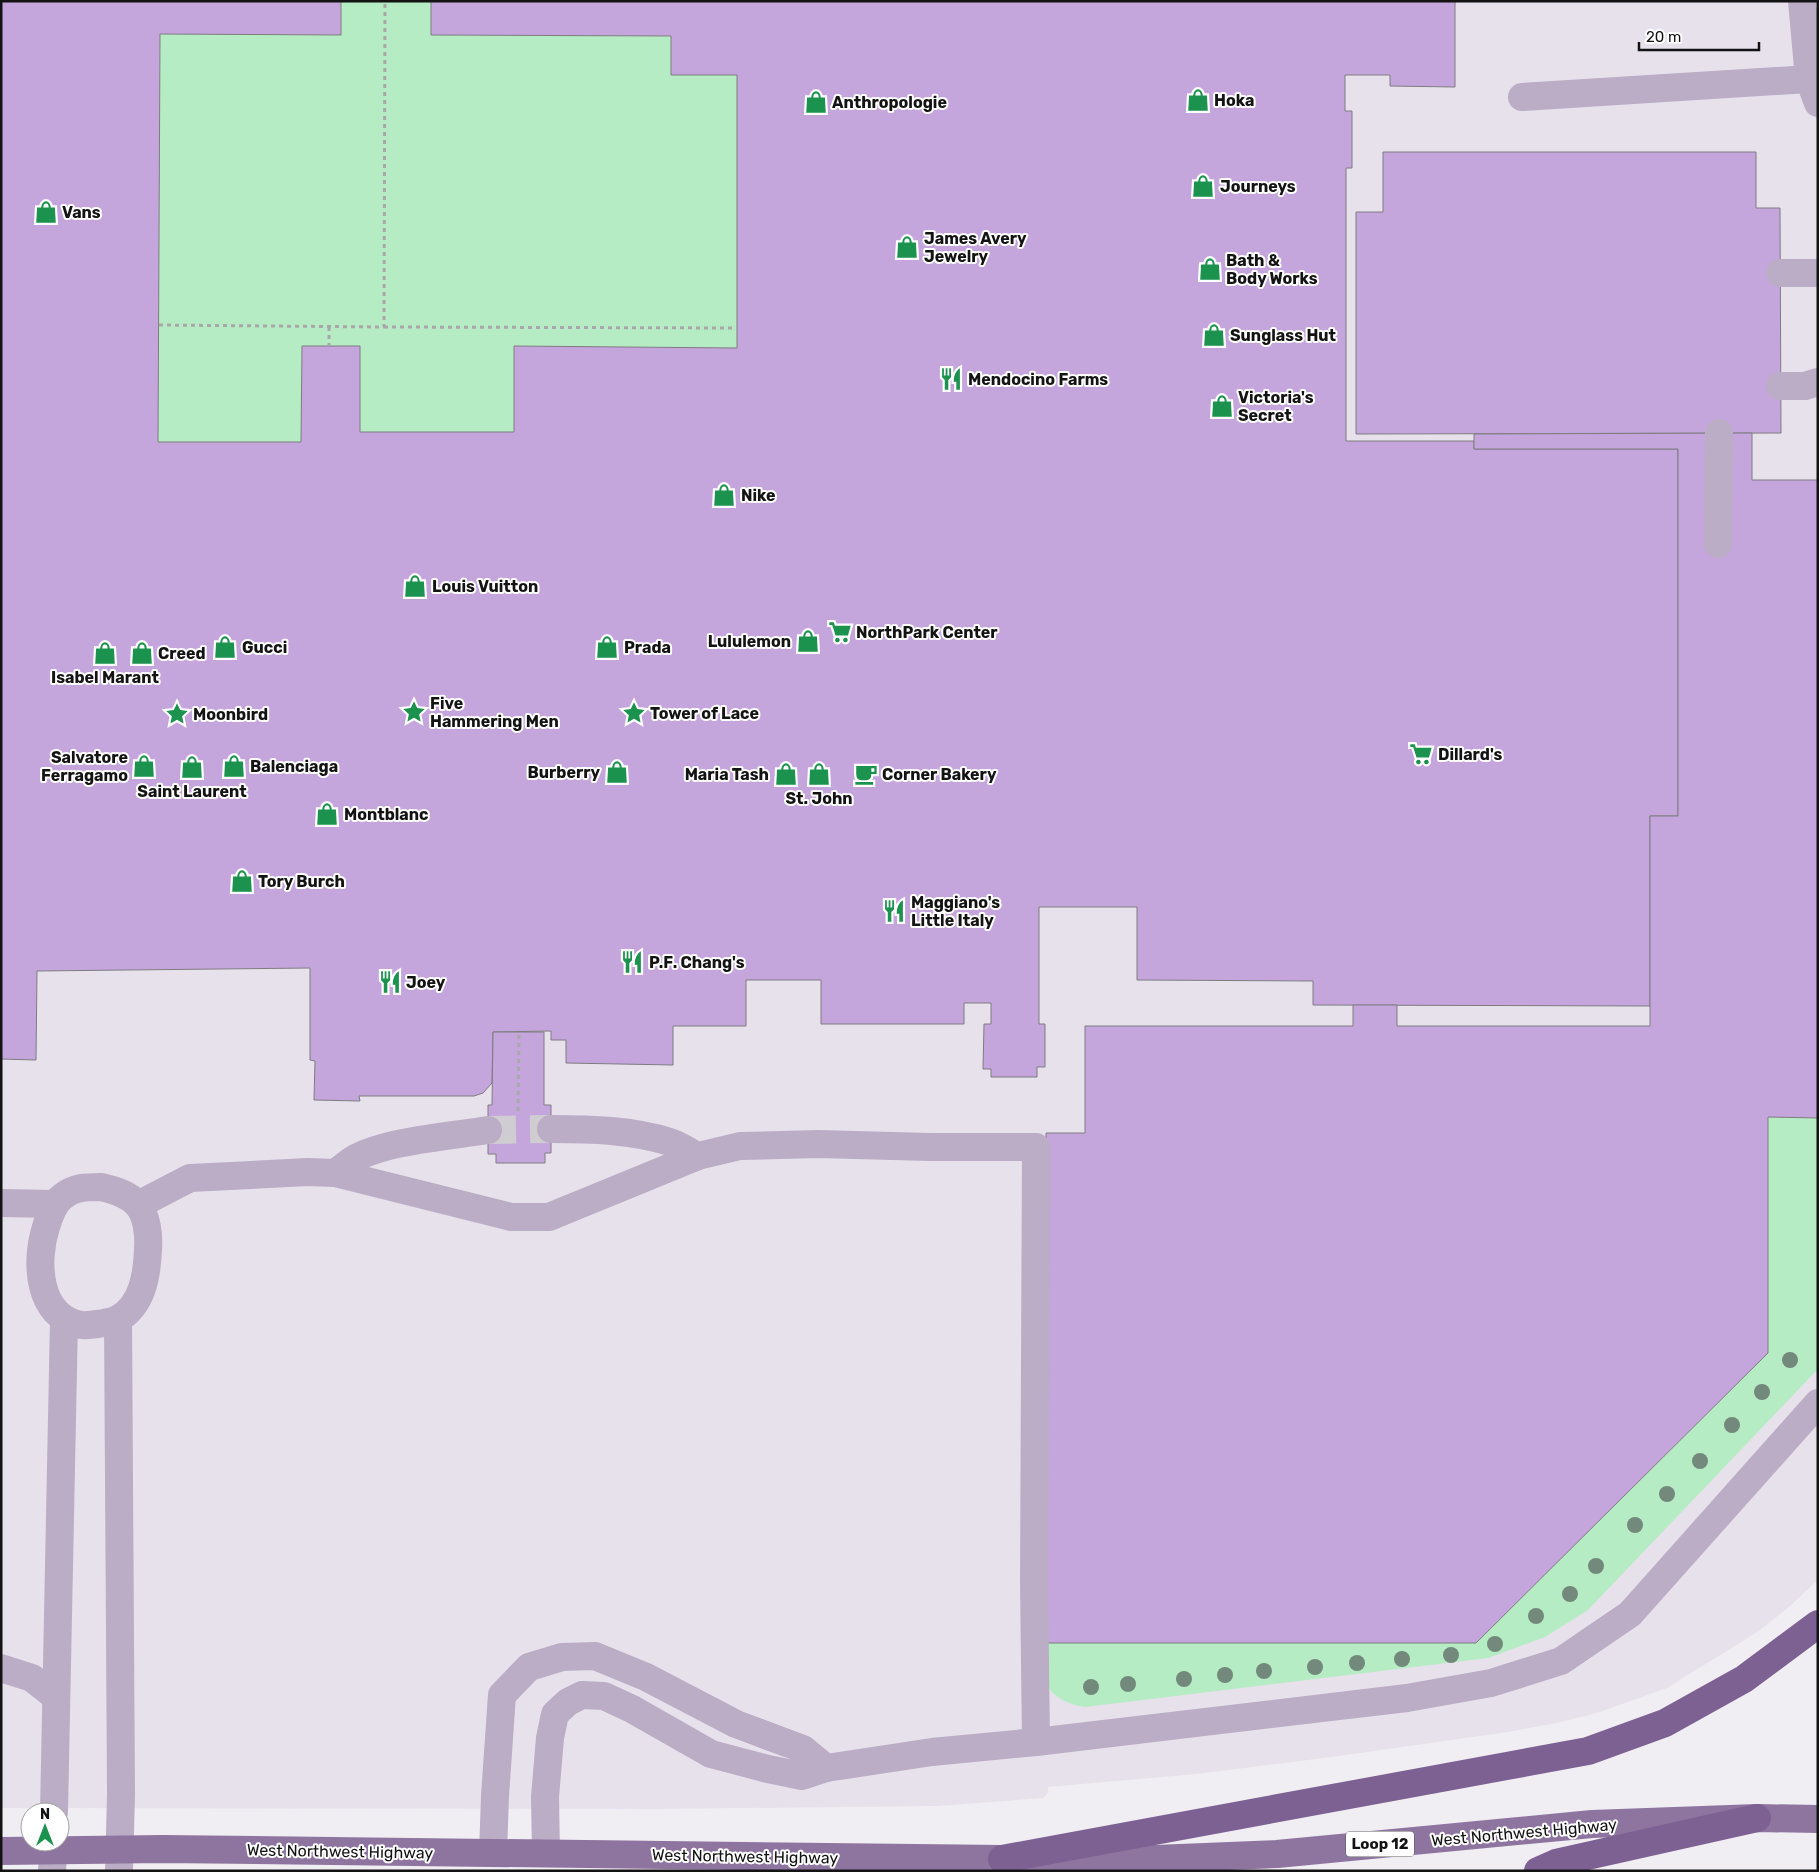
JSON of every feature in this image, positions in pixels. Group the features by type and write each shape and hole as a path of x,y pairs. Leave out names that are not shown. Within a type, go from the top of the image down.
{"highway":[{"path":"1002,1858 1588,1751 1665,1723 1736,1684 1818,1624"},
{"path":"1538,1871 1556,1862 1757,1818"}],"main road":[{"name":"West Northwest Highway","path":"1,1851 119,1860 493,1852 1155,1858 1277,1854 1592,1824 1757,1818 1818,1819"}],"lane":[{"path":"1522,97 1813,91 1802,1"},
{"path":"1780,273 1818,273"},
{"path":"1780,386 1805,386 1818,382"},
{"path":"1718,544 1719,433"},
{"path":"335,1173 356,1158 382,1149 418,1141 488,1130"},
{"path":"552,1130 592,1130 630,1134 672,1142 698,1156"},
{"path":"138,1205 190,1178 308,1172 335,1173 511,1217 549,1217 698,1156 740,1146 818,1144 1036,1147 1034,1562 1036,1742"},
{"path":"101,1187 118,1191 138,1205 144,1216 149,1237 146,1275 142,1289 133,1306 118,1319 83,1325 64,1320 51,1305 43,1288 40,1265 42,1240 55,1204 62,1197 77,1188 101,1187"},
{"path":"1,1203 55,1204"},
{"path":"118,1319 121,1794 119,1860"},
{"path":"54,1802 64,1320"},
{"path":"546,1853 545,1797 550,1738 555,1714 568,1702 582,1695 604,1696 611,1699 640,1713 711,1754 802,1776 826,1768 932,1752 1036,1742 1407,1698 1491,1683 1561,1661 1630,1614 1818,1402"},
{"path":"493,1852 502,1695 529,1667 562,1657 596,1656 646,1677 736,1724 803,1750 826,1768"},
{"path":"1,1668 32,1678 56,1697"}],"path":[{"path":"384,327 385,1"},
{"path":"159,326 737,328"},
{"path":"329,327 329,346"},
{"path":"518,1114 519,1032"}],"shaded area":[{"path":"1,1 1818,1 1818,1580 1759,1631 1667,1688 1597,1713 1508,1732 1332,1757 1197,1774 1048,1787 1048,1793 1043,1798 938,1806 658,1809 70,1808 70,1802 20,1802 20,1808 1,1808"}],"green space":[{"path":"341,1 431,1 431,35 671,36 671,75 737,75 737,348 514,346 514,432 360,432 359,346 302,346 301,442 158,442 160,34 341,34"},
{"path":"1768,1117 1818,1118 1818,1369 1588,1610 1545,1637 1488,1658 1085,1707 1067,1702 1051,1691 1044,1675 1046,1643 1476,1643 1768,1353"}],"building":[{"name":"NorthPark Center","path":"1,1 341,1 341,35 160,34 158,442 301,442 302,346 360,346 360,432 514,432 514,346 737,348 737,75 671,75 671,36 431,35 431,1 1455,1 1455,87 1390,86 1390,75 1345,75 1345,111 1352,111 1352,168 1346,168 1346,441 1474,441 1474,449 1678,449 1678,816 1650,816 1650,1006 1313,1005 1313,981 1137,980 1137,907 1039,907 1039,1024 1045,1024 1045,1067 1037,1067 1037,1077 991,1077 991,1069 983,1069 984,1024 991,1024 991,1003 964,1003 964,1024 821,1024 821,980 746,980 746,1026 673,1026 673,1065 566,1063 566,1040 551,1040 551,1031 493,1032 492,1083 483,1093 474,1096 359,1096 360,1101 314,1100 315,1061 310,1060 310,968 37,971 36,1060 1,1059"},
{"path":"1383,152 1756,152 1756,208 1780,208 1781,433 1356,434 1356,212 1383,212"},
{"path":"1752,433 1752,480 1818,480 1818,1118 1768,1117 1768,1353 1476,1643 1046,1643 1046,1133 1085,1133 1085,1026 1353,1026 1353,1005 1397,1005 1397,1026 1650,1026 1650,816 1678,816 1678,449 1474,449 1474,434"},
{"path":"493,1032 544,1032 544,1105 551,1105 551,1153 545,1153 545,1163 496,1163 496,1154 488,1154 488,1105 492,1105"}],"tunnel":[{"path":"488,1130 551,1129"}],"place":[{"name":"Hoka","path":"1198,100"},
{"name":"Anthropologie","path":"816,102"},
{"name":"Journeys","path":"1203,186"},
{"name":"Vans","path":"46,212"},
{"name":"James Avery Jewelry","path":"907,247"},
{"name":"Bath & Body Works","path":"1210,269"},
{"name":"Sunglass Hut","path":"1214,335"},
{"name":"Mendocino Farms","path":"951,379"},
{"name":"Victoria's Secret","path":"1222,406"},
{"name":"Nike","path":"724,495"},
{"name":"Louis Vuitton","path":"415,586"},
{"name":"NorthPark Center","path":"840,632"},
{"name":"Lululemon","path":"808,641"},
{"name":"Gucci","path":"225,647"},
{"name":"Prada","path":"607,647"},
{"name":"Isabel Marant","path":"105,653"},
{"name":"Creed","path":"142,653"},
{"name":"Five Hammering Men","path":"414,712"},
{"name":"Tower of Lace","path":"634,713"},
{"name":"Moonbird","path":"177,714"},
{"name":"Dillard's","path":"1421,754"},
{"name":"Salvatore Ferragamo","path":"144,766"},
{"name":"Balenciaga","path":"234,766"},
{"name":"Saint Laurent","path":"192,767"},
{"name":"Burberry","path":"617,772"},
{"name":"Maria Tash","path":"786,774"},
{"name":"St. John","path":"819,774"},
{"name":"Corner Bakery","path":"866,774"},
{"name":"Montblanc","path":"327,814"},
{"name":"Tory Burch","path":"242,881"},
{"name":"Maggiano's Little Italy","path":"894,911"},
{"name":"P.F. Chang's","path":"632,962"},
{"name":"Joey","path":"390,982"}]}
